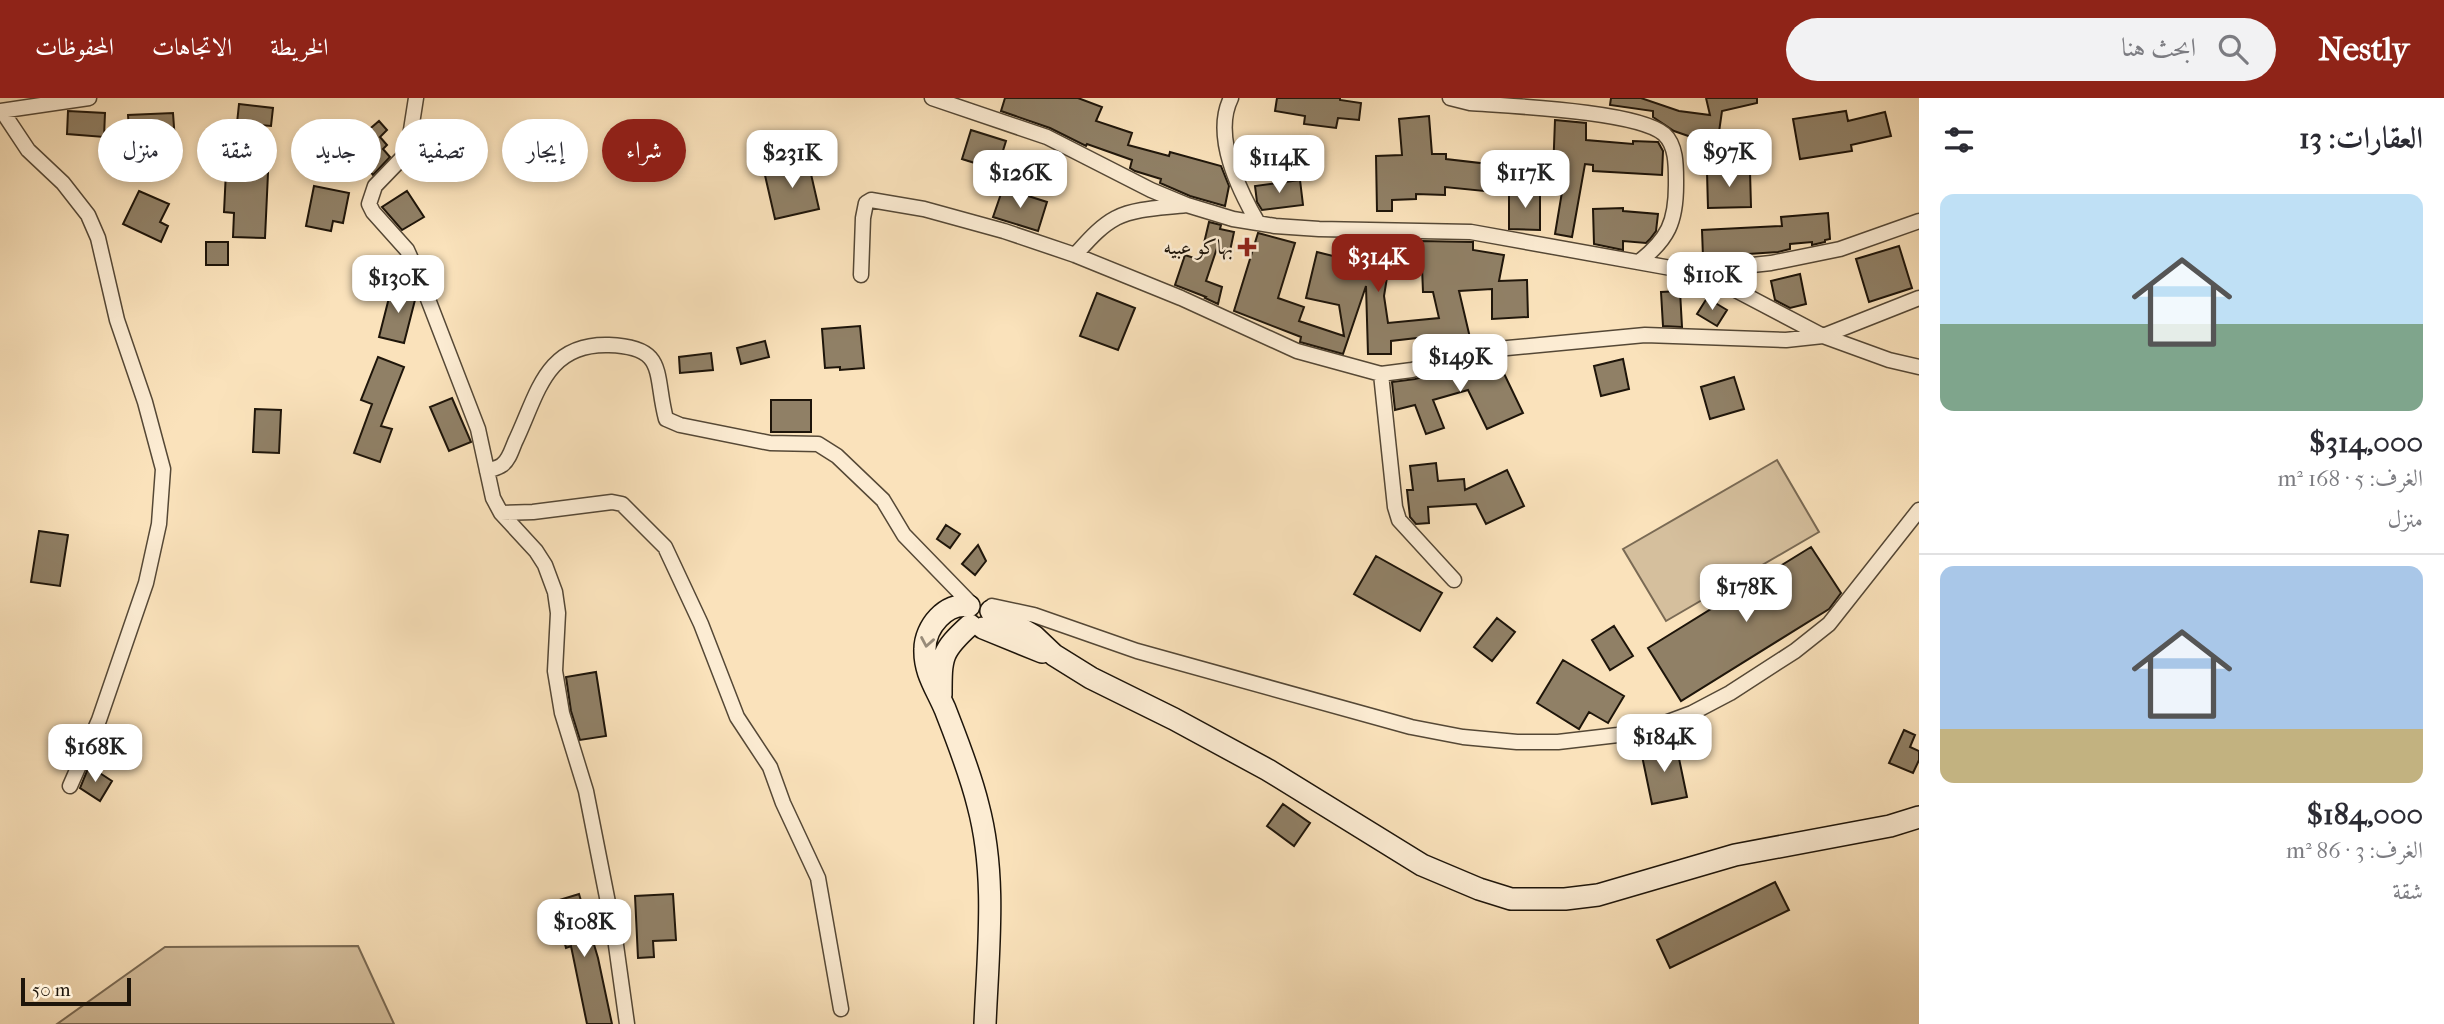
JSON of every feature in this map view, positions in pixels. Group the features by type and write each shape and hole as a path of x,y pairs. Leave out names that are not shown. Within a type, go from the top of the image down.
{"main road":[{"path":"985,1024 989,856 978,805 962,752 942,701 941,666 944,653 951,642 979,614 1040,640 1054,655 1091,678 1268,770 1422,865 1511,899 1565,899 1598,895 1735,855 1890,826 1919,817"}],"street":[{"path":"70,786 99,720 146,583 159,524 163,469 145,402 117,320 102,251 88,215 63,183 28,150 1,111 89,98"},
{"path":"416,98 408,149 403,158 375,186 369,204 407,250 421,281 478,429 493,498 501,513 536,551 545,565 555,592 558,613 555,671 562,713 591,816 615,938 627,1024"},
{"path":"932,98 1047,137 1151,191 1233,219 1329,230 1471,232 1693,272 1728,286 1823,337 1888,360 1919,367"},
{"path":"1231,98 1225,115 1224,131 1229,156 1242,194 1258,223"},
{"path":"1450,98 1470,103 1626,118 1663,134 1673,146 1676,172 1674,218 1656,248 1639,262"},
{"path":"861,275 866,203 871,200 924,209 1004,230 1075,255 1181,298 1297,351 1381,374 1412,370 1486,350 1645,335 1786,340 1823,337 1919,298"},
{"path":"1075,255 1099,230 1116,218 1134,212 1187,205"},
{"path":"1693,272 1771,263 1840,249 1919,221"},
{"path":"487,471 505,463 540,386 562,356 599,345 635,348 655,363 666,419 680,425 770,443 818,444 837,456 883,500 904,534 979,614 1034,615 1149,654 1410,727 1463,737 1517,742 1558,742 1618,735 1692,713 1730,693 1795,651 1829,624 1919,510"},
{"path":"1381,374 1395,507 1399,520 1454,580"},
{"path":"501,513 533,512 612,502 622,504 664,547 701,624 737,717 770,767 783,803 818,878 841,1010"}],"shaded area":[{"path":"1777,460 1819,532 1666,621 1623,549"},
{"path":"358,946 394,1024 57,1024 165,947"}],"building":[{"path":"1005,98 1078,98 1102,107 1096,121 1132,133 1128,145 1169,156 1170,152 1221,166 1229,186 1225,206 1190,196 1160,183 1161,179 1135,171 1130,168 1132,160 1087,144 1086,146 1050,128 1001,111"},
{"path":"1277,98 1340,98 1361,103 1359,120 1338,118 1336,128 1304,124 1305,116 1275,111"},
{"path":"1611,98 1641,98 1679,111 1710,115 1706,98 1757,98 1757,103 1722,111 1717,146 1674,131 1653,117 1653,111 1610,105"},
{"path":"239,104 273,108 272,119 237,119"},
{"path":"68,111 105,113 105,119 98,119 98,137 67,134"},
{"path":"1846,111 1848,121 1885,112 1891,136 1851,145 1852,151 1800,159 1793,119"},
{"path":"173,113 173,119 128,119 128,115"},
{"path":"1429,116 1432,154 1446,154 1446,159 1497,165 1494,192 1445,187 1445,195 1416,194 1416,199 1392,200 1392,211 1377,211 1376,156 1402,155 1399,119"},
{"path":"1555,120 1586,123 1586,140 1633,144 1633,141 1658,142 1663,151 1662,175 1593,171 1593,165 1585,164 1572,237 1555,234 1565,174 1553,173"},
{"path":"381,123 387,130 381,136"},
{"path":"971,130 1006,141 997,170 962,159"},
{"path":"381,138 387,145 383,149 390,157 381,167"},
{"path":"808,161 819,209 775,219 764,171"},
{"path":"1750,171 1751,207 1708,208 1707,172"},
{"path":"1300,180 1303,205 1262,210 1257,202 1255,186"},
{"path":"225,182 268,182 265,238 233,237 234,213 224,212"},
{"path":"314,186 349,193 343,223 333,221 331,231 306,226"},
{"path":"1003,188 1047,202 1038,231 993,217"},
{"path":"139,191 169,204 160,222 168,226 161,242 123,224"},
{"path":"407,191 424,217 402,230 382,207"},
{"path":"1509,191 1540,191 1540,230 1509,229"},
{"path":"1623,208 1623,211 1658,214 1656,231 1650,239 1646,243 1623,241 1623,250 1594,244 1593,209"},
{"path":"1828,213 1830,239 1825,242 1812,245 1812,242 1790,244 1790,249 1778,252 1703,257 1702,230 1782,226 1781,217"},
{"path":"1209,222 1221,225 1220,229 1234,232 1230,251 1217,248 1206,281 1222,287 1218,304 1175,285 1185,255 1200,260"},
{"path":"1258,233 1295,243 1278,298 1304,307 1299,321 1344,336 1339,305 1306,298 1317,252 1365,264 1365,261 1389,265 1384,296 1388,323 1439,318 1433,292 1423,292 1421,241 1473,242 1473,250 1504,255 1499,281 1527,280 1528,317 1492,319 1492,289 1459,291 1471,342 1446,348 1443,335 1391,341 1391,354 1368,354 1366,286 1343,354 1300,342 1301,337 1234,311"},
{"path":"206,242 228,242 228,265 206,265"},
{"path":"1899,246 1912,288 1869,302 1856,259"},
{"path":"1800,274 1806,304 1790,308 1775,300 1771,281"},
{"path":"392,286 415,292 416,296 404,343 379,337"},
{"path":"1680,291 1682,327 1663,326 1661,292"},
{"path":"1097,293 1135,308 1118,350 1080,336"},
{"path":"1707,298 1727,310 1717,326 1697,314"},
{"path":"860,326 864,368 825,368 822,329"},
{"path":"765,341 769,357 741,364 737,348"},
{"path":"711,353 713,370 680,373 679,357"},
{"path":"378,357 404,367 381,426 392,429 380,462 354,453 372,404 361,400"},
{"path":"1497,359 1523,413 1487,429 1468,390 1433,400 1444,428 1426,434 1415,405 1395,410 1392,382 1448,370 1449,374 1469,364"},
{"path":"1623,359 1629,389 1601,396 1594,366"},
{"path":"1734,377 1744,409 1710,419 1701,387"},
{"path":"452,398 471,442 449,451 430,407"},
{"path":"771,400 811,400 811,432 771,432"},
{"path":"255,409 281,410 279,453 253,452"},
{"path":"1436,463 1438,481 1464,479 1465,490 1507,470 1524,506 1486,524 1476,504 1428,507 1429,523 1416,524 1410,517 1407,490 1413,490 1410,466"},
{"path":"946,525 960,534 950,548 937,539"},
{"path":"39,531 68,535 60,586 31,582"},
{"path":"978,545 986,561 975,575 962,564"},
{"path":"1811,547 1841,593 1829,609 1681,701 1648,648"},
{"path":"1376,556 1442,593 1420,631 1354,594"},
{"path":"1497,618 1515,632 1492,661 1474,647"},
{"path":"1614,626 1633,656 1610,670 1592,640"},
{"path":"1563,660 1624,696 1608,723 1589,712 1579,729 1537,703"},
{"path":"596,672 606,736 580,740 571,711 566,677"},
{"path":"1904,730 1915,735 1910,747 1919,751 1919,760 1913,773 1889,763"},
{"path":"1676,744 1687,797 1652,804 1641,751"},
{"path":"89,766 112,781 100,801 80,788"},
{"path":"1283,804 1310,823 1294,846 1267,826"},
{"path":"1775,882 1789,910 1670,968 1657,940"},
{"path":"579,894 598,958 612,1024 587,1024 571,946 566,948 553,902"},
{"path":"673,894 676,940 653,941 654,957 638,958 635,896"}],"place":[{"name":"بهاكو عبيه","path":"1247,247"}]}
